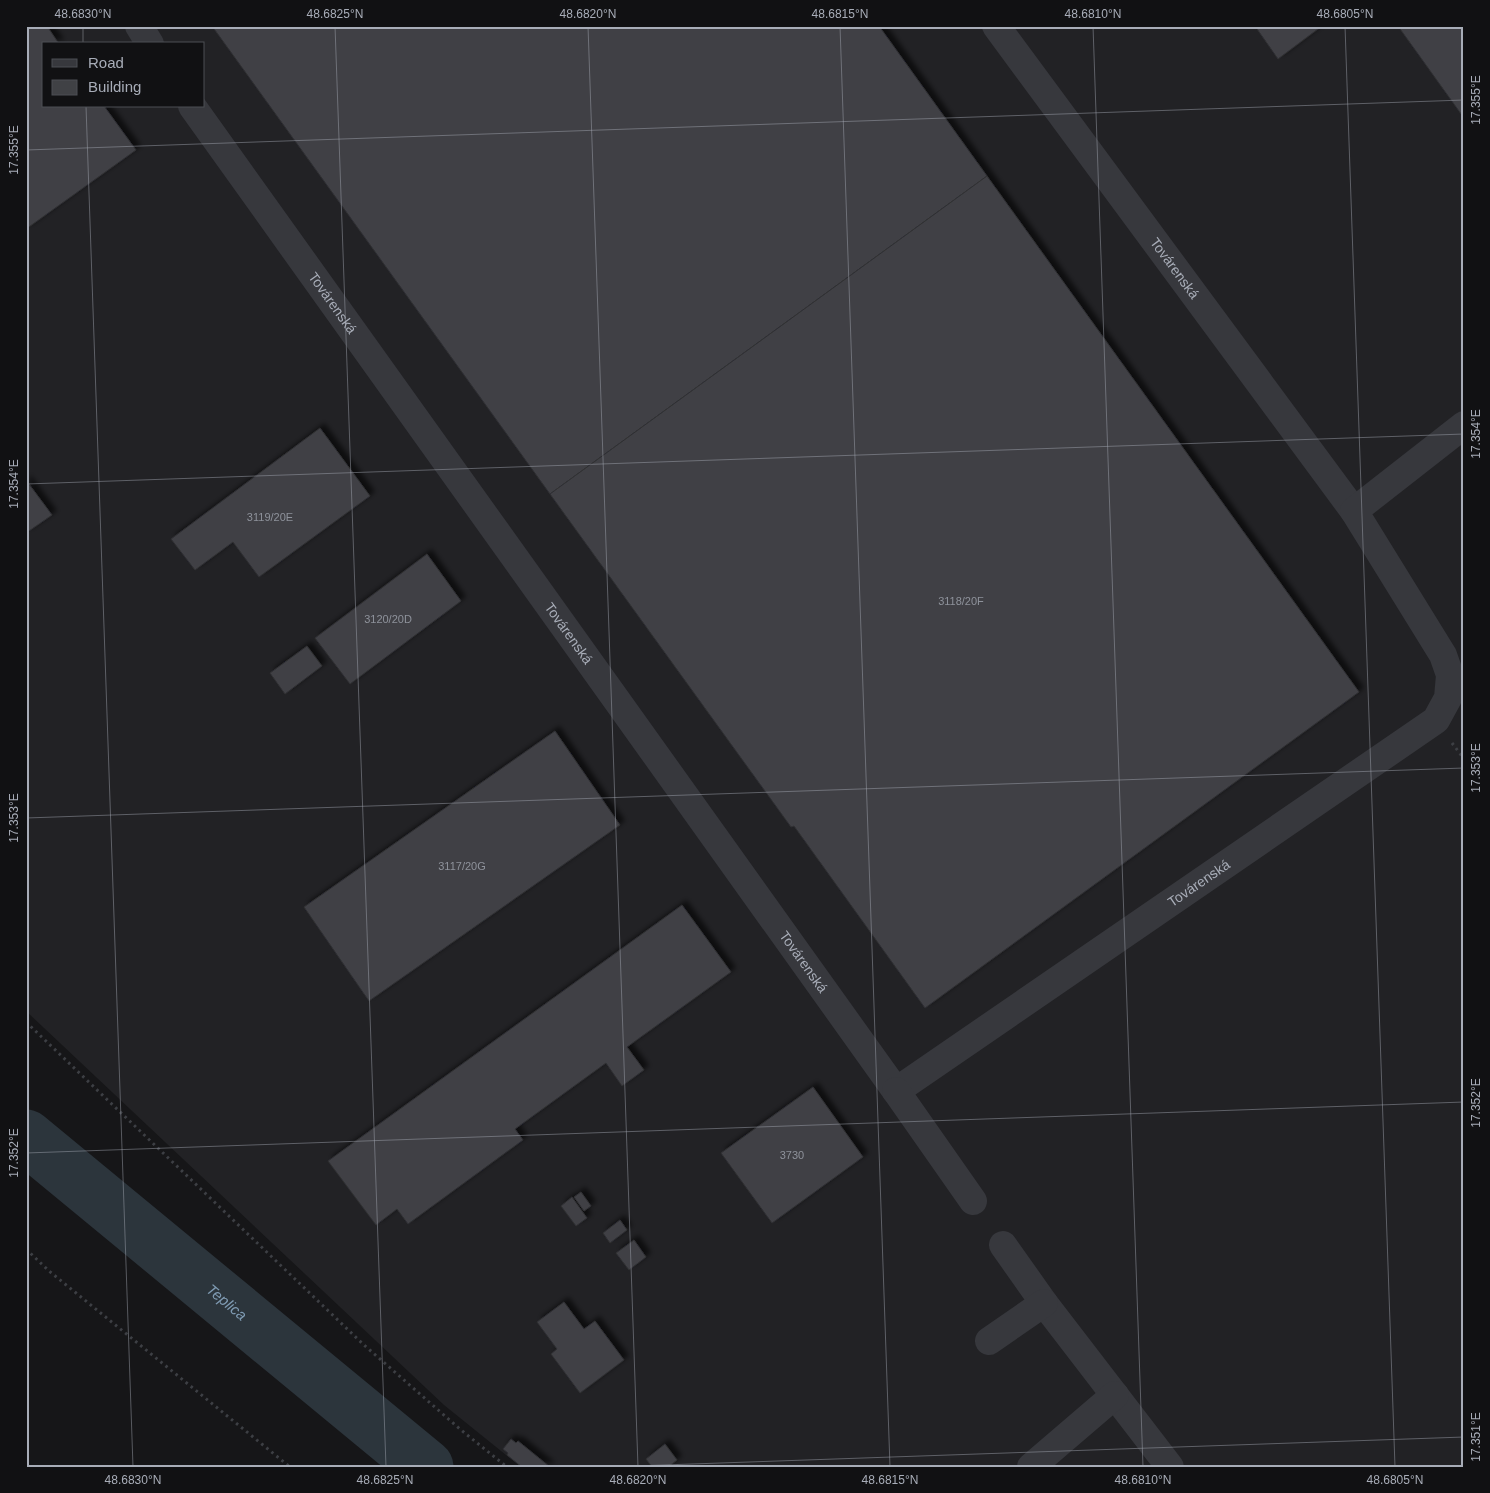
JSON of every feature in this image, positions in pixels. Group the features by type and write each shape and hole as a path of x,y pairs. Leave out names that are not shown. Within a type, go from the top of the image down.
{"lane":[{"path":"138,26 149,42"},
{"name":"Továrenská","path":"193,108 896,1091 1436,720 1448,698 1450,675 1443,654 1354,510 996,26"},
{"path":"1354,510 1464,425"},
{"path":"896,1091 973,1201"},
{"path":"1003,1245 1044,1303 1170,1467"},
{"path":"988,1341 1044,1303"},
{"path":"1031,1467 1115,1395"}],"path":[{"path":"26,1022 364,1345 461,1430 507,1467"},
{"path":"26,1249 49,1271 290,1467"}],"shaded area":[{"path":"26,26 1464,26 1464,1467 521,1467 444,1405 26,1011"}],"building":[{"path":"26,26 47,26 58,42 42,42 42,108 105,108 136,150 26,229"},
{"path":"212,26 879,26 987,176 550,494"},
{"path":"1255,26 1322,26 1278,59"},
{"path":"1398,26 1464,26 1464,118"},
{"path":"987,176 1359,692 925,1008 794,826 791,827 550,494"},
{"path":"320,428 370,496 259,577 233,542 195,570 171,539"},
{"path":"26,480 52,515 26,533"},
{"path":"427,554 461,601 350,684 315,638"},
{"path":"307,646 322,666 285,694 270,673"},
{"path":"555,731 620,825 369,1001 304,907"},
{"path":"682,905 731,972 627,1047 644,1070 622,1086 606,1063 515,1129 523,1140 408,1224 397,1209 376,1225 328,1161"},
{"path":"813,1087 863,1157 772,1223 721,1153"},
{"path":"581,1192 591,1206 584,1211 574,1197"},
{"path":"572,1197 587,1218 576,1226 561,1206"},
{"path":"620,1220 627,1230 610,1243 603,1233"},
{"path":"634,1240 646,1257 629,1270 616,1253"},
{"path":"564,1302 584,1329 595,1321 624,1360 580,1393 551,1354 557,1349 537,1322"},
{"path":"511,1439 516,1443 518,1441 550,1467 522,1467 507,1455 508,1453 503,1449"},
{"path":"665,1444 677,1460 668,1467 652,1467 646,1459"}],"waterway":[{"name":"Teplica","path":"26,1137 426,1467"}]}
